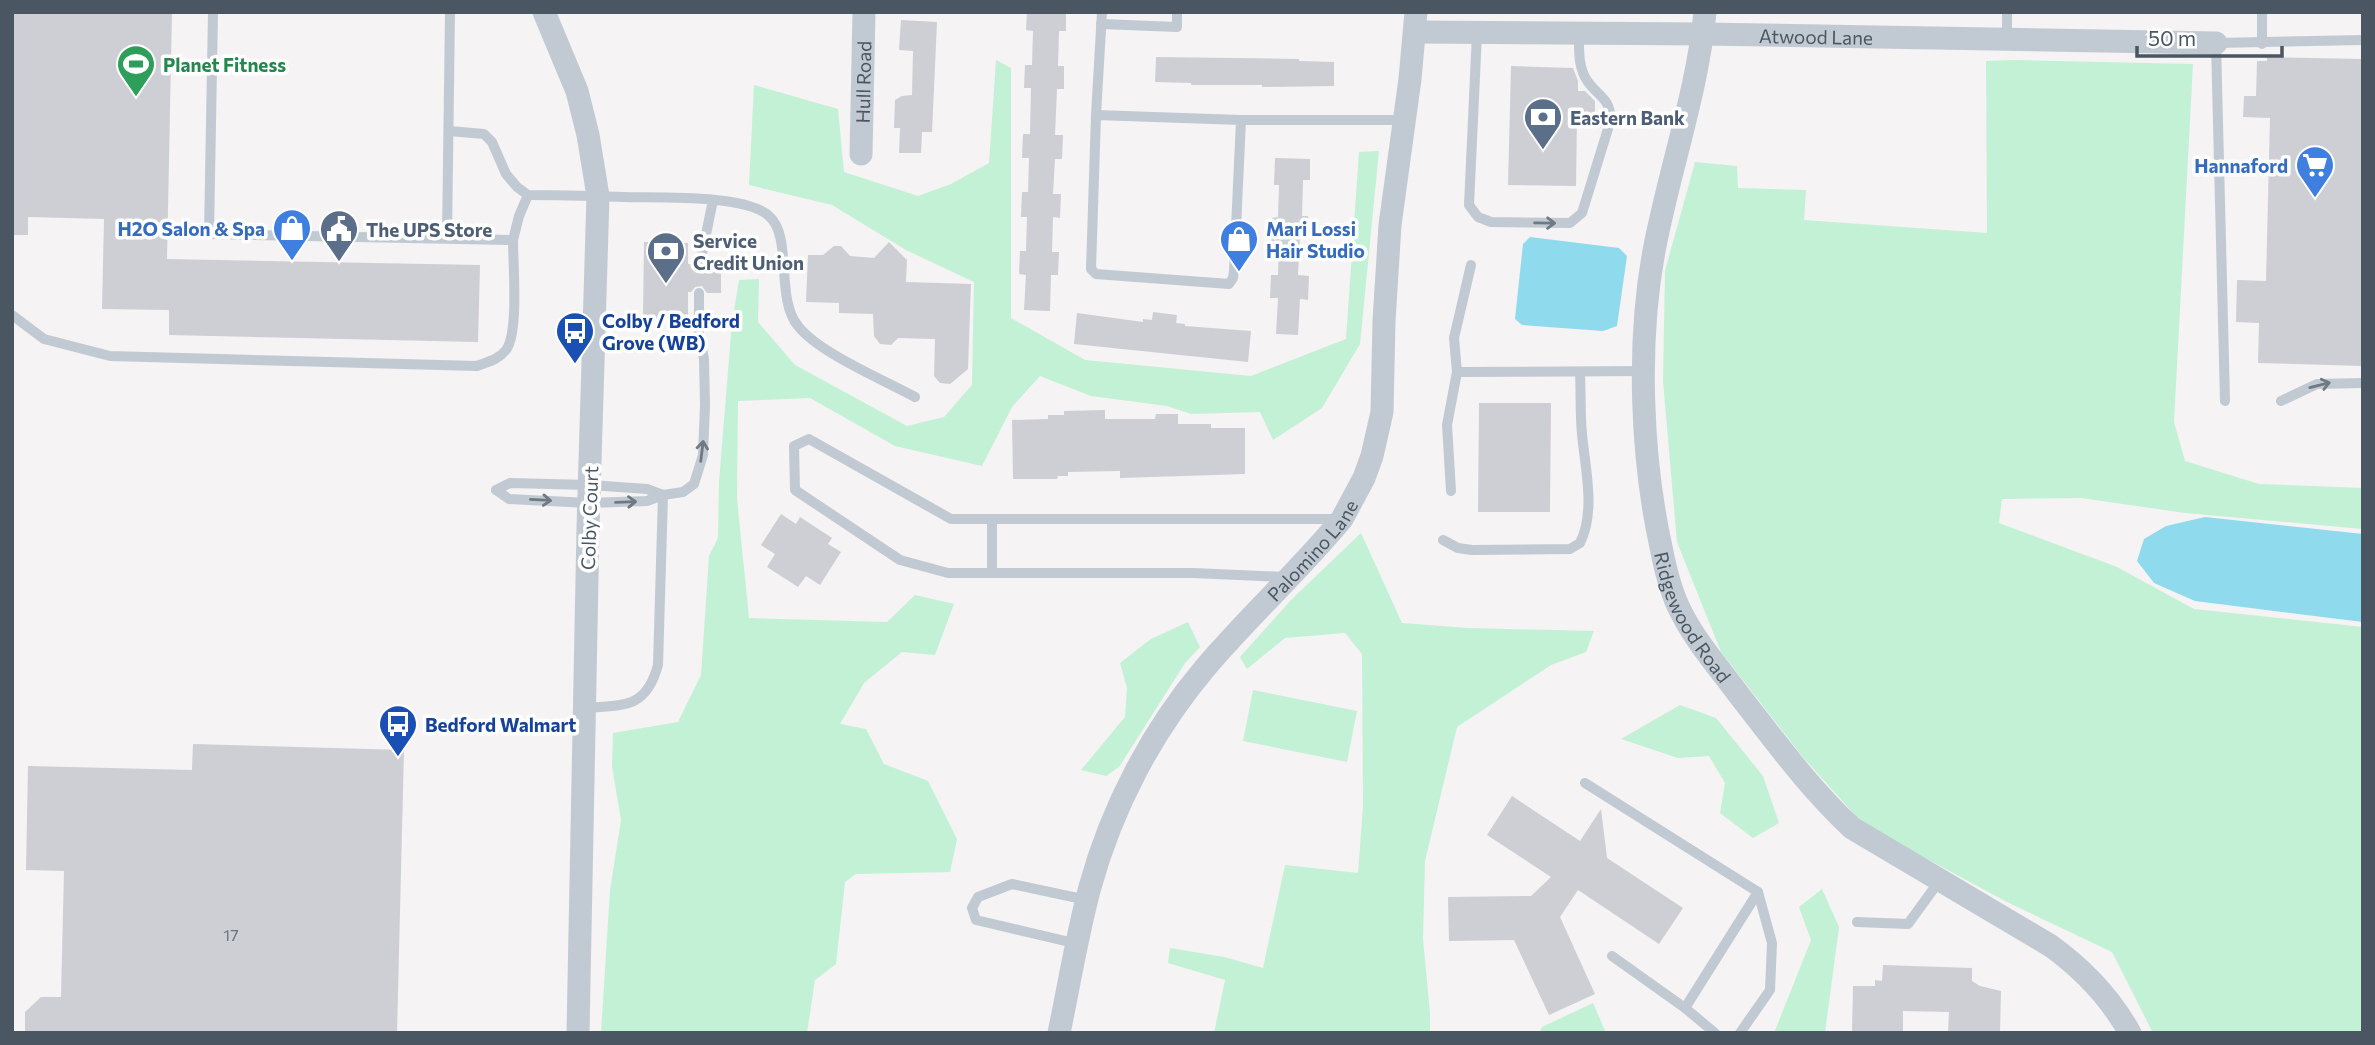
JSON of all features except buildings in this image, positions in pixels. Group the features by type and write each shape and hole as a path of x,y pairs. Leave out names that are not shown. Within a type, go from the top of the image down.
{"street":[{"name":"Colby Court","path":"544,12 578,91 598,196 578,1033"},
{"name":"Hull Road","path":"861,154 864,12"},
{"name":"Atwood Lane","path":"1415,22 1477,33 1579,34 1704,23 2007,41 2216,43"},
{"name":"Palomino Lane","path":"1059,1033 1087,900 1110,825 1152,743 1176,705 1204,669 1342,519 1364,478 1372,456 1382,412 1390,225 1415,22"},
{"name":"Ridgewood Road","path":"1704,23 1690,104 1663,207 1654,254 1644,371 1649,477 1655,522 1665,568 1681,611 1705,649 1826,804 1852,828 2051,946 2075,964 2117,1008 2130,1033"}],"lane":[{"path":"213,12 209,234 513,240"},
{"path":"447,237 450,12"},
{"path":"1177,12 1177,27 1101,18 1091,269 1096,274 1228,284 1234,271 1241,120"},
{"path":"2007,12 2007,41"},
{"path":"2262,12 2262,44"},
{"path":"1477,33 1469,205 1478,217 1491,222 1570,223 1582,213 1611,119 1610,106 1588,82 1580,64 1579,34"},
{"path":"2225,401 2216,43 2363,40"},
{"path":"1096,116 1241,120 1404,120"},
{"path":"449,131 484,134 492,142 506,174 528,195 713,200 757,208 771,217 779,231 788,310 797,326 826,350 915,397"},
{"path":"12,315 44,339 110,356 477,366 493,361 506,350 513,334 513,240 528,195"},
{"path":"700,264 713,200"},
{"path":"1451,491 1447,425 1457,372 1454,338 1471,265"},
{"path":"663,495 647,489 589,494 509,499 496,490 510,483 589,494 647,501 683,492 694,484 703,456 705,359 699,334 699,293"},
{"path":"1457,372 1644,371"},
{"path":"1443,540 1458,548 1472,550 1570,549 1580,543 1587,520 1588,491 1581,430 1580,373"},
{"path":"2281,401 2317,384 2363,383"},
{"path":"1287,577 1193,573 948,573 900,560 795,490 794,446 809,439 951,519 1342,519"},
{"path":"584,708 635,702 645,695 654,681 658,665 663,495"},
{"path":"992,519 992,573"},
{"path":"1585,783 1758,892 1772,943 1770,990 1740,1033"},
{"path":"1857,922 1908,924 1940,880"},
{"path":"1078,944 976,920 972,908 978,897 1012,884 1087,900"},
{"path":"1685,1008 1758,892"},
{"path":"1612,956 1715,1033"}],"green space":[{"path":"996,60 1011,68 1011,318 1085,360 1251,376 1346,339 1359,152 1379,151 1360,344 1322,408 1273,440 1260,412 1191,414 1167,406 1091,396 1040,376 1012,407 982,466 895,446 810,398 738,401 737,499 749,618 887,622 915,595 954,604 935,655 902,652 864,683 840,724 866,729 884,764 928,781 957,839 950,872 856,874 845,882 836,964 815,980 807,1033 601,1033 610,890 621,820 612,767 613,733 678,722 701,675 709,556 718,538 719,482 732,322 739,280 759,279 758,322 795,365 907,426 944,417 972,385 974,282 906,250 832,205 749,185 754,85 838,109 844,172 918,196 951,184 989,163"},
{"path":"1986,61 2193,64 2174,422 2185,461 2259,484 2363,488 2363,529 2185,513 2081,498 2002,499 1999,523 2117,567 2194,609 2363,627 2363,1033 2153,1033 2112,952 2007,902 1864,825 1802,756 1721,652 1677,542 1663,381 1665,271 1695,162 1737,166 1738,188 1806,190 1804,220 1987,233"},
{"path":"1361,533 1402,623 1468,628 1594,631 1586,652 1551,665 1457,727 1425,861 1423,939 1430,1033 1214,1033 1225,980 1168,963 1170,948 1224,957 1263,968 1285,865 1358,873 1363,806 1362,654 1345,633 1285,638 1247,669 1240,657 1291,600"},
{"path":"1188,622 1200,647 1185,663 1119,767 1106,776 1081,770 1125,717 1127,688 1120,663 1151,639"},
{"path":"1253,690 1357,711 1347,762 1243,741"},
{"path":"1680,705 1716,718 1763,776 1779,823 1753,838 1720,813 1725,783 1709,756 1678,758 1621,739"},
{"path":"1822,889 1839,927 1825,1033 1774,1033 1811,940 1799,907"},
{"path":"1593,1003 1606,1033 1539,1033 1542,1027"}],"water":[{"path":"1530,237 1619,248 1627,256 1617,326 1603,331 1522,325 1515,319 1523,244"},
{"path":"2205,517 2363,534 2363,622 2195,601 2154,583 2137,561 2144,539 2166,526"}],"place":[{"name":"Planet Fitness","path":"136,98"},
{"name":"Eastern Bank","path":"1543,151"},
{"name":"Hannaford","path":"2315,199"},
{"name":"H2O Salon & Spa","path":"292,262"},
{"name":"The UPS Store","path":"339,263"},
{"name":"Mari Lossi Hair Studio","path":"1239,273"},
{"name":"Service Credit Union","path":"666,285"},
{"name":"Colby / Bedford Grove (WB)","path":"575,365"},
{"name":"Bedford Walmart","path":"398,758"}]}
